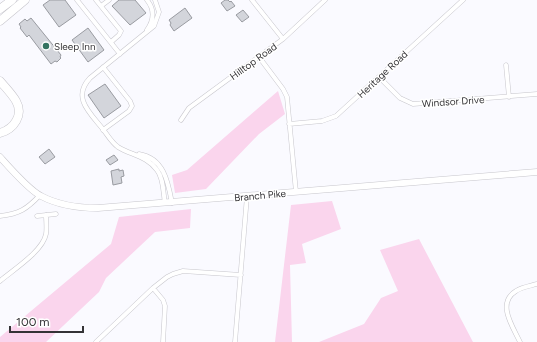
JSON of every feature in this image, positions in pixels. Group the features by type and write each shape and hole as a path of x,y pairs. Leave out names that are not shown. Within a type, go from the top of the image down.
{"highway":[{"path":"0,10 12,0"},
{"path":"0,21 25,0"},
{"path":"0,81 16,100 18,112 17,119 13,126 9,130 0,133"}],"street":[{"path":"77,0 120,54"},
{"path":"96,0 121,31 119,35 110,42"},
{"path":"101,6 109,0"},
{"path":"146,32 151,24 153,16 152,8 147,0"},
{"path":"155,0 159,12 154,26 85,83 82,95 85,107 116,146 135,154 150,158 161,166 168,180 172,203"},
{"path":"252,0 283,39"},
{"name":"Hilltop Road","path":"181,120 189,108 283,39 325,0"},
{"name":"Heritage Road","path":"289,124 330,119 339,114 463,0"},
{"path":"259,57 285,93 288,102 296,192"},
{"path":"506,65 509,97"},
{"path":"103,130 129,111 132,106 130,101 104,67"},
{"name":"Windsor Drive","path":"379,77 400,98 413,104 537,94"},
{"path":"135,154 150,163 158,171 162,181 165,203"},
{"name":"Branch Pike","path":"0,157 10,169 40,195 67,205 90,208 172,203 537,172"},
{"path":"0,216 17,213 25,209 40,195"},
{"path":"235,342 247,196"},
{"path":"37,216 56,214"},
{"path":"0,281 38,249 44,242 46,234 46,215"},
{"path":"96,342 153,288 167,277 183,271 241,275"},
{"path":"520,342 508,317 508,301 510,296 518,290 537,284"},
{"path":"153,288 166,306 163,342"}],"shaded area":[{"path":"278,91 285,114 259,134 206,189 175,193 172,175 187,170"},
{"path":"332,201 341,229 302,244 306,263 290,265 292,342 275,342 291,205"},
{"path":"191,209 190,228 155,232 106,278 99,292 46,342 0,342 0,337 111,244 119,217"},
{"path":"419,239 473,342 319,342 364,324 381,298 398,291 380,250"}],"building":[{"path":"50,0 65,0 76,15 59,27 43,5"},
{"path":"119,0 135,0 146,13 130,25 112,6"},
{"path":"225,0 231,1 235,6 227,11 221,3"},
{"path":"185,8 192,18 174,31 169,20"},
{"path":"243,10 249,17 242,22 236,15"},
{"name":"Sleep Inn","path":"31,18 61,55 61,58 57,62 55,61 51,64 29,35 27,37 20,28 21,27 19,24 25,19 27,21"},
{"path":"88,28 104,50 88,62 72,40"},
{"path":"105,84 121,106 104,118 88,95"},
{"path":"49,149 55,157 45,164 39,157"},
{"path":"114,155 118,160 110,165 106,160"},
{"path":"119,169 119,171 123,170 124,176 121,177 122,183 113,185 111,171"}],"place":[{"name":"Sleep Inn","path":"46,46"}]}
